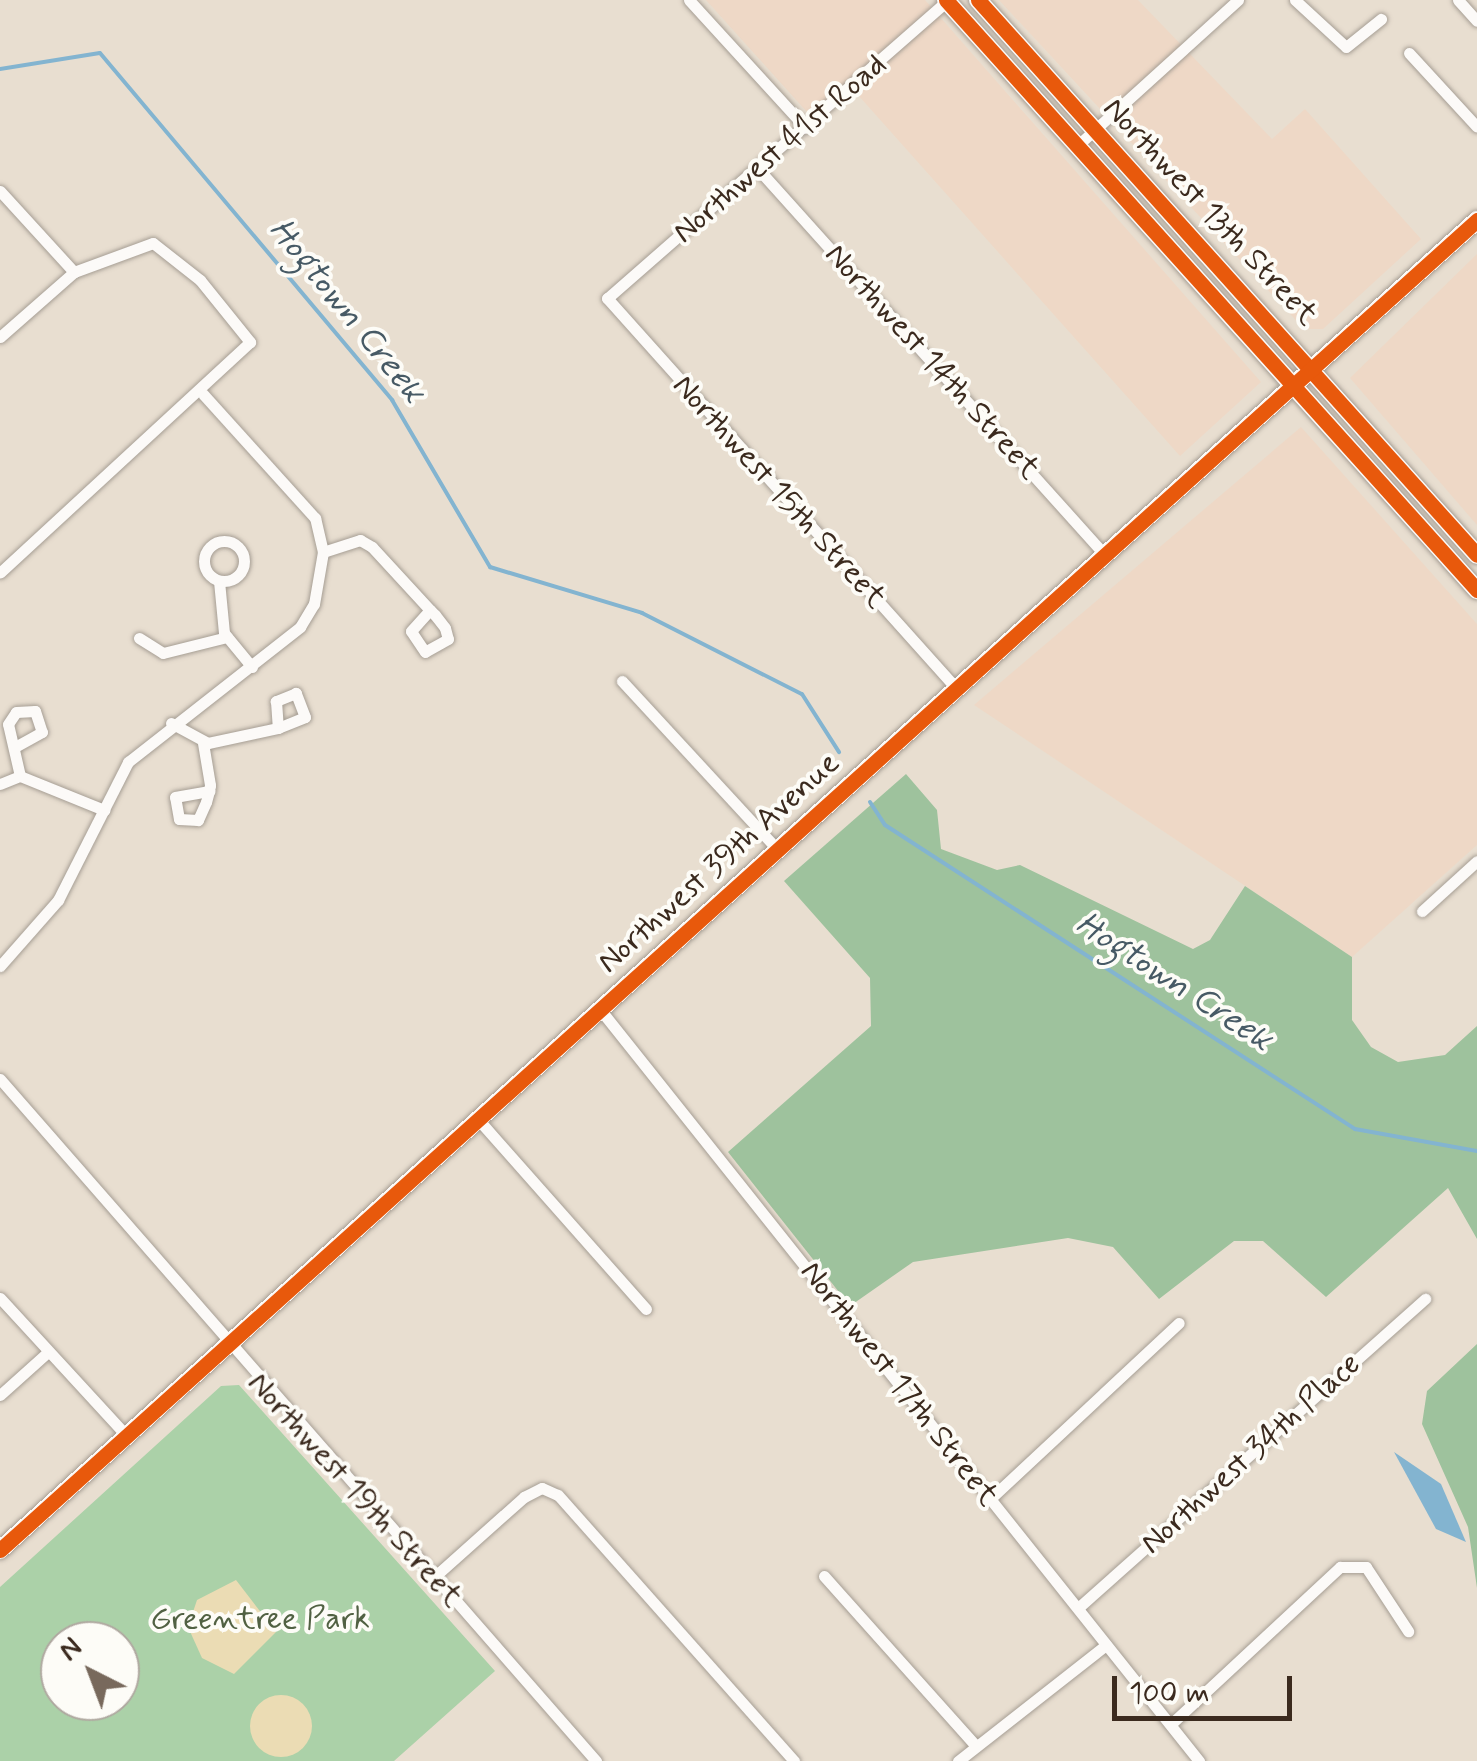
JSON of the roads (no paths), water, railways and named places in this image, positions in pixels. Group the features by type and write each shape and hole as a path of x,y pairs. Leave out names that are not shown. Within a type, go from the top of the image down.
{"main road":[{"name":"Northwest 13th Street","path":"947,0 1477,590"},
{"name":"Northwest 13th Street","path":"978,0 1314,367 1477,555"},
{"name":"Northwest 39th Avenue","path":"0,1550 1477,220"}],"street":[{"path":"690,0 806,128"},
{"name":"Northwest 41st Road","path":"610,296 760,171 947,0"},
{"path":"1078,145 1238,0"},
{"path":"1295,0 1346,47 1382,20"},
{"path":"1458,0 1477,20"},
{"path":"1409,54 1477,127"},
{"name":"Northwest 14th Street","path":"760,171 1104,554"},
{"path":"0,191 74,272"},
{"path":"0,337 74,272 163,244 250,342 203,394 0,573"},
{"name":"Northwest 15th Street","path":"610,296 955,687"},
{"path":"0,966 58,900 128,762 171,723 252,667 307,616 323,552 302,496 203,394"},
{"path":"323,552 360,540 372,547 430,610"},
{"path":"219,580 227,637 252,667"},
{"path":"140,638 162,653 227,637"},
{"path":"622,681 776,848"},
{"path":"171,723 203,743 278,728"},
{"path":"203,743 209,791"},
{"path":"15,747 20,776"},
{"path":"0,784 20,776 104,810"},
{"path":"1422,911 1477,861"},
{"name":"Northwest 17th Street","path":"598,1008 1199,1761"},
{"name":"Northwest 19th Street","path":"0,1079 226,1345 596,1761"},
{"path":"477,1118 646,1308"},
{"path":"0,1298 126,1435"},
{"name":"Northwest 34th Place","path":"1078,1608 1425,1299"},
{"path":"990,1499 1179,1324"},
{"path":"0,1395 48,1352"},
{"path":"433,1578 542,1488 558,1496 794,1761"},
{"path":"1170,1724 1325,1578 1357,1564 1395,1599 1408,1631"},
{"path":"824,1576 976,1746"},
{"path":"958,1761 1106,1644"}],"water":[{"path":"1394,1452 1441,1484 1466,1542 1436,1529"}],"waterway":[{"name":"Hogtown Creek","path":"0,69 100,53 392,400 490,567 642,613 802,694 839,752"},
{"name":"Hogtown Creek","path":"870,802 885,825 1355,1129 1477,1151"}],"park label":[{"name":"Greentree Park","path":"260,1619"}]}
